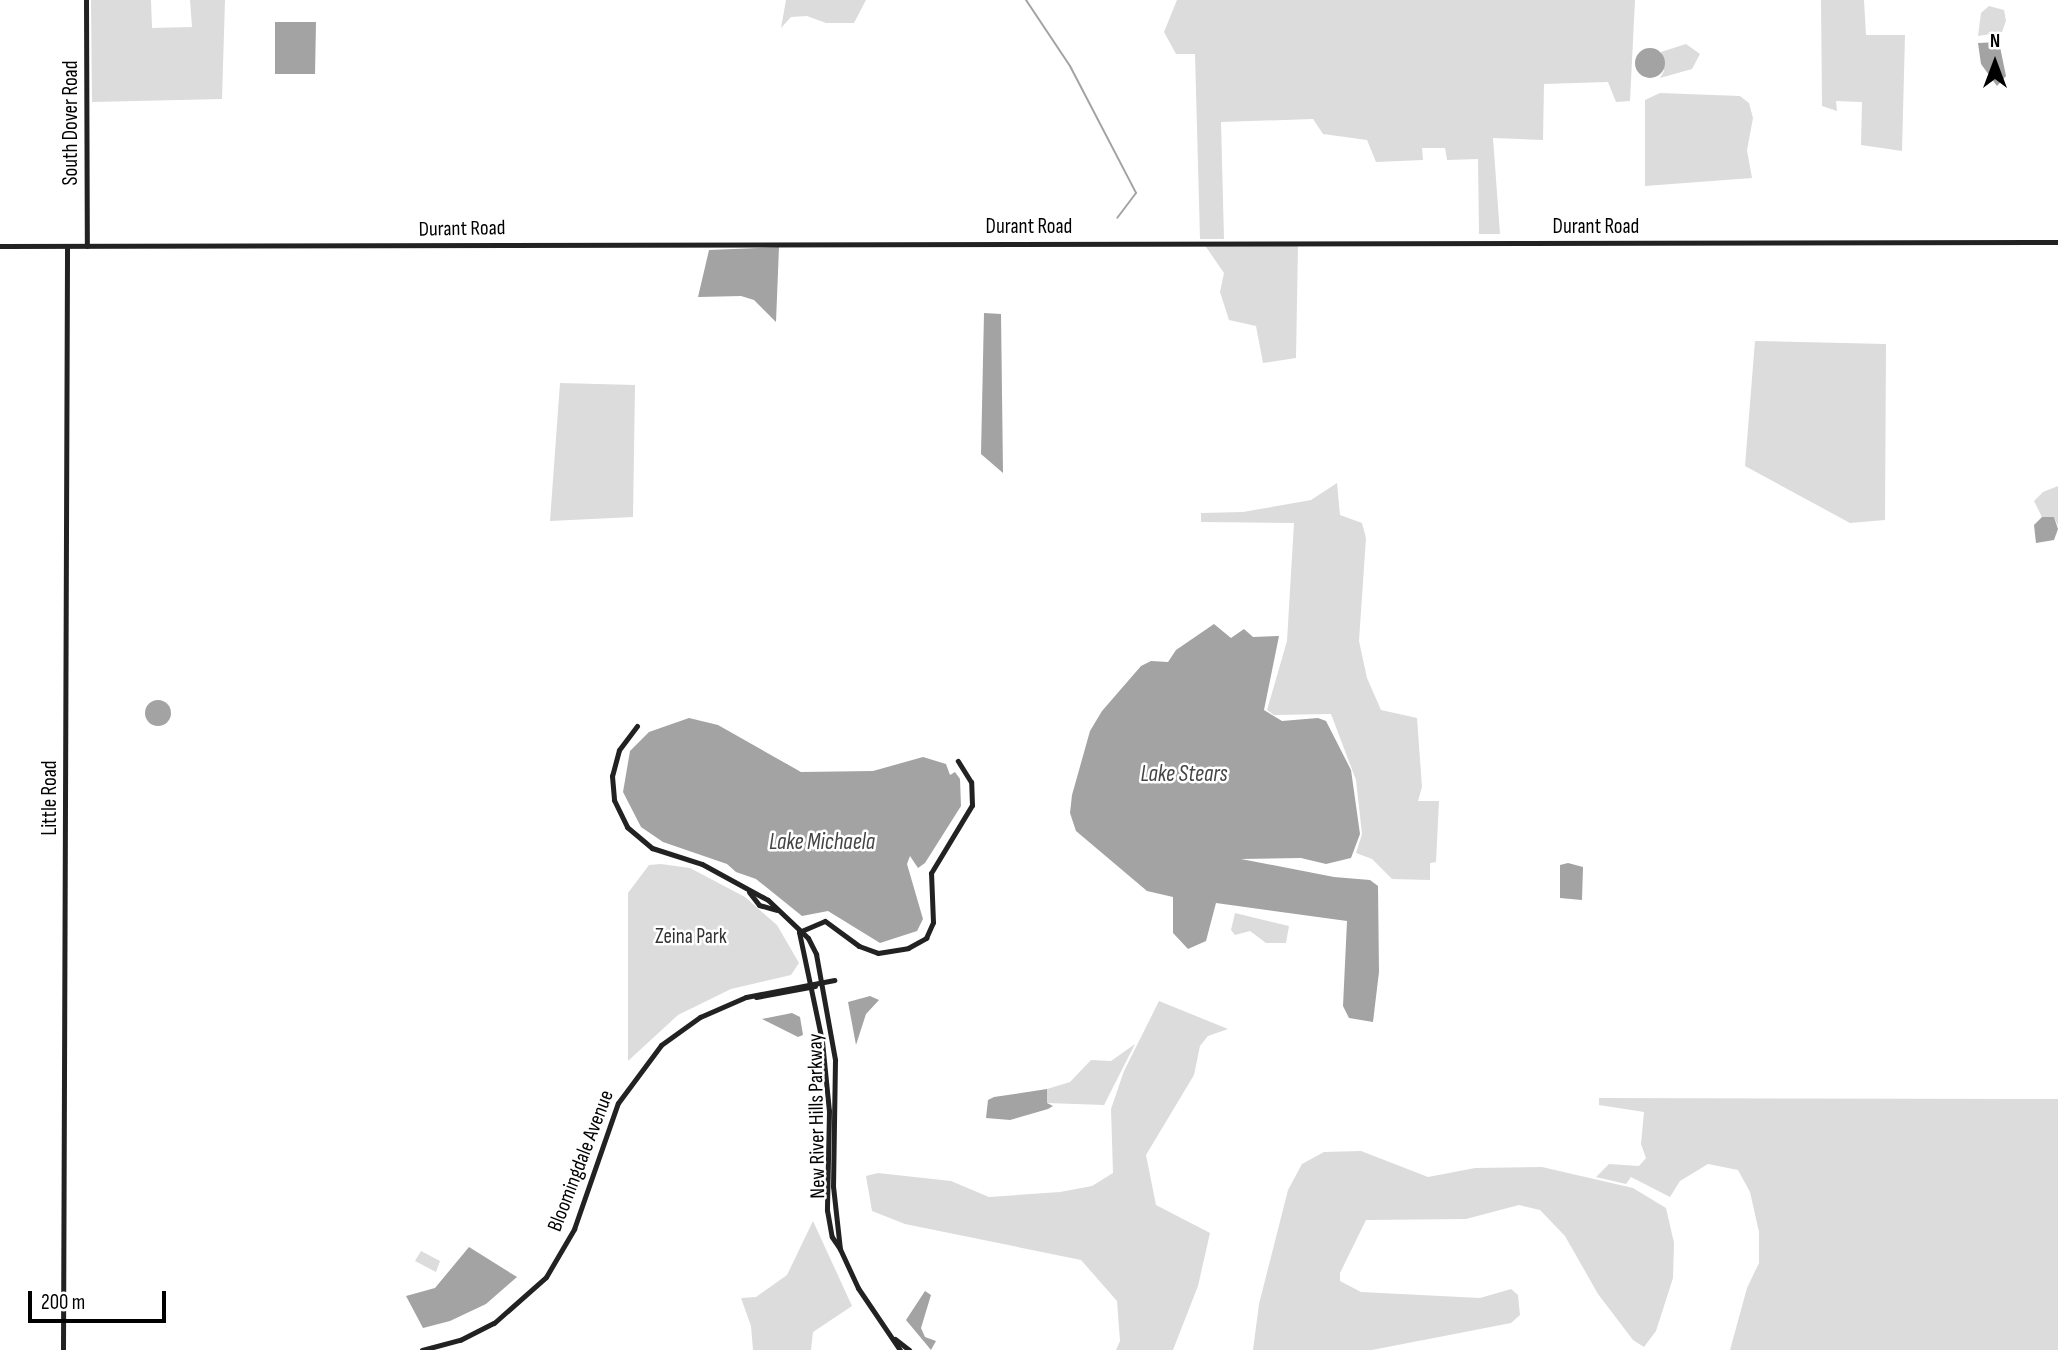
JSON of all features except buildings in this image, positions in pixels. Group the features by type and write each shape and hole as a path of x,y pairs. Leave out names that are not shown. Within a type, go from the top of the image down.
{"street":[{"name":"South Dover Road","path":"86,0 87,246"},
{"name":"Durant Road","path":"0,246 2058,242"},
{"name":"Little Road","path":"62,1350 67,246"},
{"name":"New River Hills Parkway","path":"637,726 619,750 613,770 613,795 624,821 652,848 702,864 768,900 812,943 824,982 835,1059 833,1186 840,1249"},
{"path":"799,932 825,921 863,948 878,953 913,946 926,938 933,922 931,873 972,805 971,782 958,761"},
{"name":"New River Hills Parkway","path":"799,932 813,984 829,1105 827,1210 832,1237 858,1288 900,1350"},
{"name":"Bloomingdale Avenue","path":"422,1350 480,1331 536,1288 570,1238 611,1118 634,1077 674,1035 735,1002 834,980"},
{"name":"New River Hills Parkway","path":"895,1339 909,1350"}],"green space":[{"path":"91,0 151,0 152,28 192,27 190,0 225,0 222,99 92,102"},
{"path":"786,0 866,0 854,23 826,23 807,16 791,17 781,28"},
{"path":"1177,0 1635,0 1630,101 1616,102 1608,82 1544,84 1543,140 1493,138 1500,234 1479,234 1478,159 1447,160 1445,148 1422,148 1423,160 1376,162 1367,140 1323,134 1313,119 1221,122 1224,239 1200,239 1195,54 1176,54 1164,32"},
{"path":"1821,0 1864,0 1866,35 1905,35 1902,151 1861,145 1862,102 1836,101 1837,111 1822,106"},
{"path":"1989,6 2004,10 2006,21 2002,32 1978,36 1981,13"},
{"path":"1686,44 1700,54 1692,69 1660,78 1664,71 1661,52"},
{"path":"1660,93 1740,96 1749,103 1753,118 1747,150 1752,178 1645,186 1645,100"},
{"path":"1204,244 1298,245 1296,358 1263,363 1256,326 1229,320 1220,292 1224,273"},
{"path":"1755,341 1886,344 1885,520 1850,523 1745,466"},
{"path":"560,383 635,385 633,517 550,521"},
{"path":"1337,483 1340,515 1362,523 1366,538 1359,641 1367,678 1381,710 1417,718 1422,787 1418,801 1439,801 1436,862 1430,863 1430,880 1392,879 1372,859 1356,853 1362,834 1356,780 1331,714 1274,715 1267,710 1287,641 1294,523 1201,522 1201,513 1243,512 1311,500"},
{"path":"2058,486 2058,526 2054,517 2042,517 2034,501 2043,492"},
{"name":"Zeina Park","path":"649,865 690,868 745,897 777,925 799,963 791,975 731,989 678,1015 628,1061 628,893"},
{"path":"1235,913 1289,926 1286,943 1266,943 1250,931 1235,935 1231,930"},
{"path":"1159,1001 1228,1029 1208,1036 1200,1046 1194,1075 1146,1155 1156,1205 1210,1233 1198,1286 1173,1350 1116,1350 1120,1341 1117,1301 1081,1260 905,1224 872,1211 866,1176 878,1173 951,1181 989,1197 1060,1192 1092,1186 1113,1173 1111,1109 1124,1071"},
{"path":"1135,1044 1104,1105 1047,1103 1047,1089 1070,1082 1091,1060 1111,1061"},
{"path":"1599,1098 2058,1099 2058,1350 1730,1350 1747,1288 1759,1263 1759,1232 1750,1192 1738,1170 1708,1164 1680,1181 1670,1197 1631,1177 1626,1184 1596,1177 1609,1164 1639,1166 1646,1158 1641,1144 1644,1112 1599,1105"},
{"path":"1361,1151 1428,1177 1475,1168 1542,1167 1633,1188 1666,1208 1674,1243 1673,1278 1656,1331 1644,1347 1633,1340 1598,1294 1565,1236 1540,1210 1519,1205 1466,1219 1366,1220 1340,1273 1340,1281 1361,1292 1480,1298 1511,1289 1518,1295 1520,1315 1511,1323 1372,1350 1253,1350 1259,1304 1288,1190 1302,1164 1324,1152"},
{"path":"813,1221 852,1306 813,1332 811,1350 753,1350 751,1326 741,1298 756,1297 787,1275"},
{"path":"421,1251 440,1261 436,1272 415,1261"}],"water":[{"path":"275,22 316,22 315,74 275,74"},
{"path":"1999,42 2006,76 1997,86 1981,64 1978,43"},
{"path":"1650,48 1661,52 1665,63 1661,74 1650,78 1639,74 1635,63 1639,52"},
{"path":"779,247 776,322 754,300 741,296 698,297 709,250"},
{"path":"984,313 1001,314 1003,473 981,454"},
{"path":"2042,517 2054,517 2058,529 2054,540 2036,543 2034,525"},
{"name":"Lake Stears","path":"1214,624 1231,638 1244,629 1253,637 1279,636 1264,710 1282,721 1318,718 1326,721 1351,770 1360,834 1351,858 1326,864 1301,858 1241,859 1334,877 1370,880 1378,886 1379,972 1373,1022 1349,1018 1343,1006 1347,921 1216,903 1206,941 1188,949 1173,933 1173,897 1147,891 1076,831 1070,813 1072,795 1090,731 1102,711 1141,666 1151,661 1168,662 1176,650"},
{"path":"158,700 167,704 171,713 167,722 158,726 149,722 145,713 149,704"},
{"name":"Lake Michaela","path":"689,718 718,725 801,772 873,771 923,757 946,764 950,775 955,772 960,779 961,806 925,863 918,868 910,856 907,864 923,919 917,931 880,943 828,911 802,916 756,879 736,872 727,864 663,842 641,827 623,792 630,751 649,732"},
{"path":"1568,863 1583,867 1582,900 1560,898 1560,865"},
{"path":"870,996 879,1000 866,1014 856,1045 848,1002"},
{"path":"792,1013 800,1017 803,1035 798,1037 762,1019"},
{"path":"1047,1089 1047,1103 1053,1106 1048,1109 1010,1120 986,1118 988,1100 994,1097"},
{"path":"469,1247 517,1277 486,1304 450,1321 423,1328 406,1296 435,1288"},
{"path":"925,1291 931,1295 921,1328 925,1337 936,1341 931,1350 906,1320"}],"waterway":[{"path":"1026,0 1070,66 1136,193 1117,218"}]}
